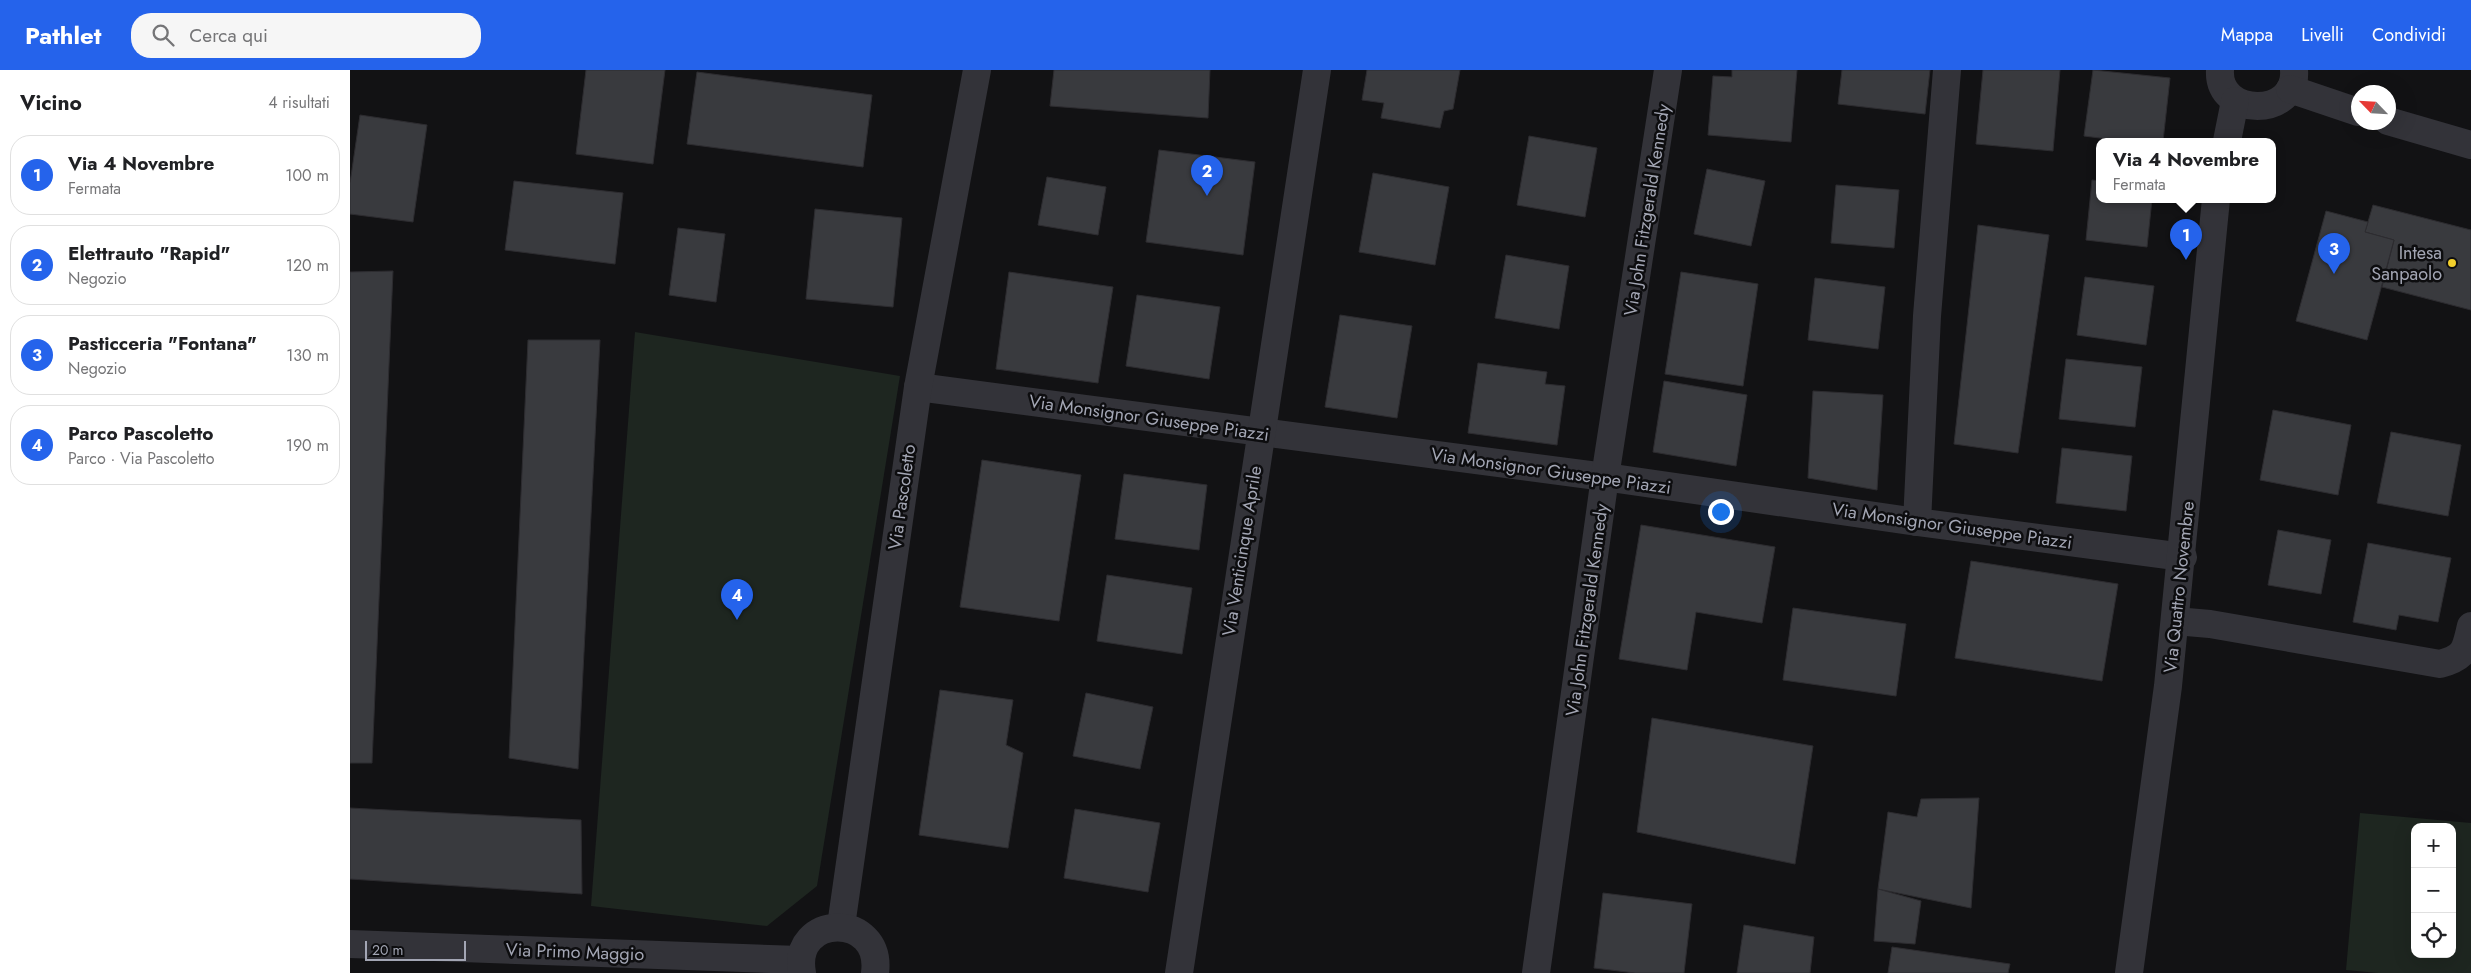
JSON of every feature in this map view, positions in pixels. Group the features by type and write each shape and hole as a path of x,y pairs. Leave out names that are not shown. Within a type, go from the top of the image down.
{"street":[{"name":"Via Pascoletto","path":"841,926 918,388 977,70"},
{"name":"Via Venticinque Aprile","path":"1179,973 1260,433 1317,70"},
{"name":"Via John Fitzgerald Kennedy","path":"1536,973 1605,477 1668,70"},
{"path":"1917,522 1927,316 1947,70"},
{"path":"2220,70 2225,90 2235,101 2249,107 2265,107 2279,101 2292,80 2351,109"},
{"path":"2228,138 2235,101"},
{"path":"2396,123 2471,146"},
{"name":"Via Quattro Novembre","path":"2129,973 2168,686 2216,203"},
{"name":"Via Monsignor Giuseppe Piazzi","path":"918,388 1605,477 1917,522 2182,557"},
{"path":"2175,621 2210,624 2440,664 2456,660 2466,648 2471,626"},
{"path":"801,967 809,939 821,930 841,926 859,932 871,945 878,972"},
{"name":"Via Primo Maggio","path":"350,944 801,967"}],"shaded area":[{"path":"635,332 900,376 817,886 767,926 591,906"},
{"path":"2360,813 2471,823 2471,973 2378,973 2346,970"}],"building":[{"path":"586,70 665,70 653,164 576,154"},
{"path":"1054,70 1210,70 1208,118 1050,106"},
{"path":"1367,70 1460,70 1453,109 1444,111 1440,128 1381,118 1384,103 1362,100"},
{"path":"1732,70 1797,70 1791,142 1708,135 1713,76 1732,77"},
{"path":"1842,70 1930,70 1925,114 1838,104"},
{"path":"1983,70 2060,70 2053,151 1976,144"},
{"path":"2093,70 2170,78 2163,138 2100,138 2084,136"},
{"path":"697,72 872,95 863,167 687,144"},
{"path":"360,115 427,125 413,222 350,214 350,183"},
{"path":"1529,136 1597,148 1585,217 1517,205"},
{"path":"1159,150 1255,162 1243,255 1146,242"},
{"path":"1707,169 1765,181 1751,246 1694,234"},
{"path":"1373,173 1449,187 1435,265 1359,252"},
{"path":"1047,177 1106,187 1098,235 1038,225"},
{"path":"2092,180 2096,180 2096,203 2152,203 2147,247 2086,240"},
{"path":"514,181 623,193 615,264 505,250"},
{"path":"1836,185 1899,190 1894,248 1831,243"},
{"path":"2373,205 2471,230 2471,310 2382,287 2394,240 2365,232"},
{"path":"815,209 902,218 893,307 806,299"},
{"path":"2326,211 2368,222 2365,232 2394,240 2367,340 2296,321"},
{"path":"1978,225 2049,235 2018,453 1954,444"},
{"path":"678,228 725,234 716,302 669,295"},
{"path":"1506,255 1569,266 1559,329 1495,318"},
{"path":"393,271 372,763 350,763 350,272"},
{"path":"1009,272 1113,287 1098,383 996,369"},
{"path":"1681,272 1758,284 1743,386 1665,374"},
{"path":"2085,277 2154,286 2146,345 2077,335"},
{"path":"1815,278 1885,287 1878,349 1808,340"},
{"path":"1137,295 1220,307 1209,379 1126,366"},
{"path":"1340,315 1412,326 1397,418 1325,407"},
{"path":"528,340 600,340 578,769 509,758"},
{"path":"2066,359 2142,367 2135,427 2059,419"},
{"path":"1478,363 1547,372 1545,384 1565,386 1557,445 1468,433"},
{"path":"1664,381 1747,395 1736,466 1653,452"},
{"path":"1813,391 1883,395 1877,490 1808,478"},
{"path":"2273,410 2351,425 2338,495 2260,480"},
{"path":"2391,432 2461,445 2448,516 2377,503"},
{"path":"2062,448 2132,456 2126,511 2056,503"},
{"path":"982,460 1081,475 1059,621 960,607"},
{"path":"1124,474 1207,485 1199,550 1115,539"},
{"path":"1641,525 1775,547 1762,623 1696,612 1687,670 1619,659"},
{"path":"2278,530 2331,540 2321,594 2268,585"},
{"path":"2368,543 2451,558 2438,622 2399,615 2396,630 2353,622"},
{"path":"1971,561 2118,584 2102,681 1955,658"},
{"path":"1107,575 1192,588 1182,654 1097,641"},
{"path":"1793,608 1906,624 1896,696 1783,680"},
{"path":"940,690 1013,700 1006,745 1023,753 1008,848 919,835"},
{"path":"1086,693 1153,707 1140,769 1073,756"},
{"path":"1652,718 1813,746 1795,864 1637,832"},
{"path":"1979,798 1971,908 1878,889 1888,812 1917,817 1921,799"},
{"path":"350,808 581,820 582,894 350,879"},
{"path":"1075,809 1160,823 1148,892 1064,878"},
{"path":"1878,889 1921,901 1915,944 1874,941"},
{"path":"1603,893 1692,904 1684,973 1635,973 1594,968"},
{"path":"1744,925 1814,937 1810,973 1737,973"},
{"path":"1892,947 2010,964 2008,973 1888,973"}],"place":[{"name":"Elettrauto \"Rapid\"","path":"1207,196"},
{"name":"Via 4 Novembre","path":"2186,260"},
{"name":"Intesa Sanpaolo","path":"2452,263"},
{"name":"Pasticceria \"Fontana\"","path":"2334,274"},
{"name":"Parco Pascoletto","path":"737,620"}]}
